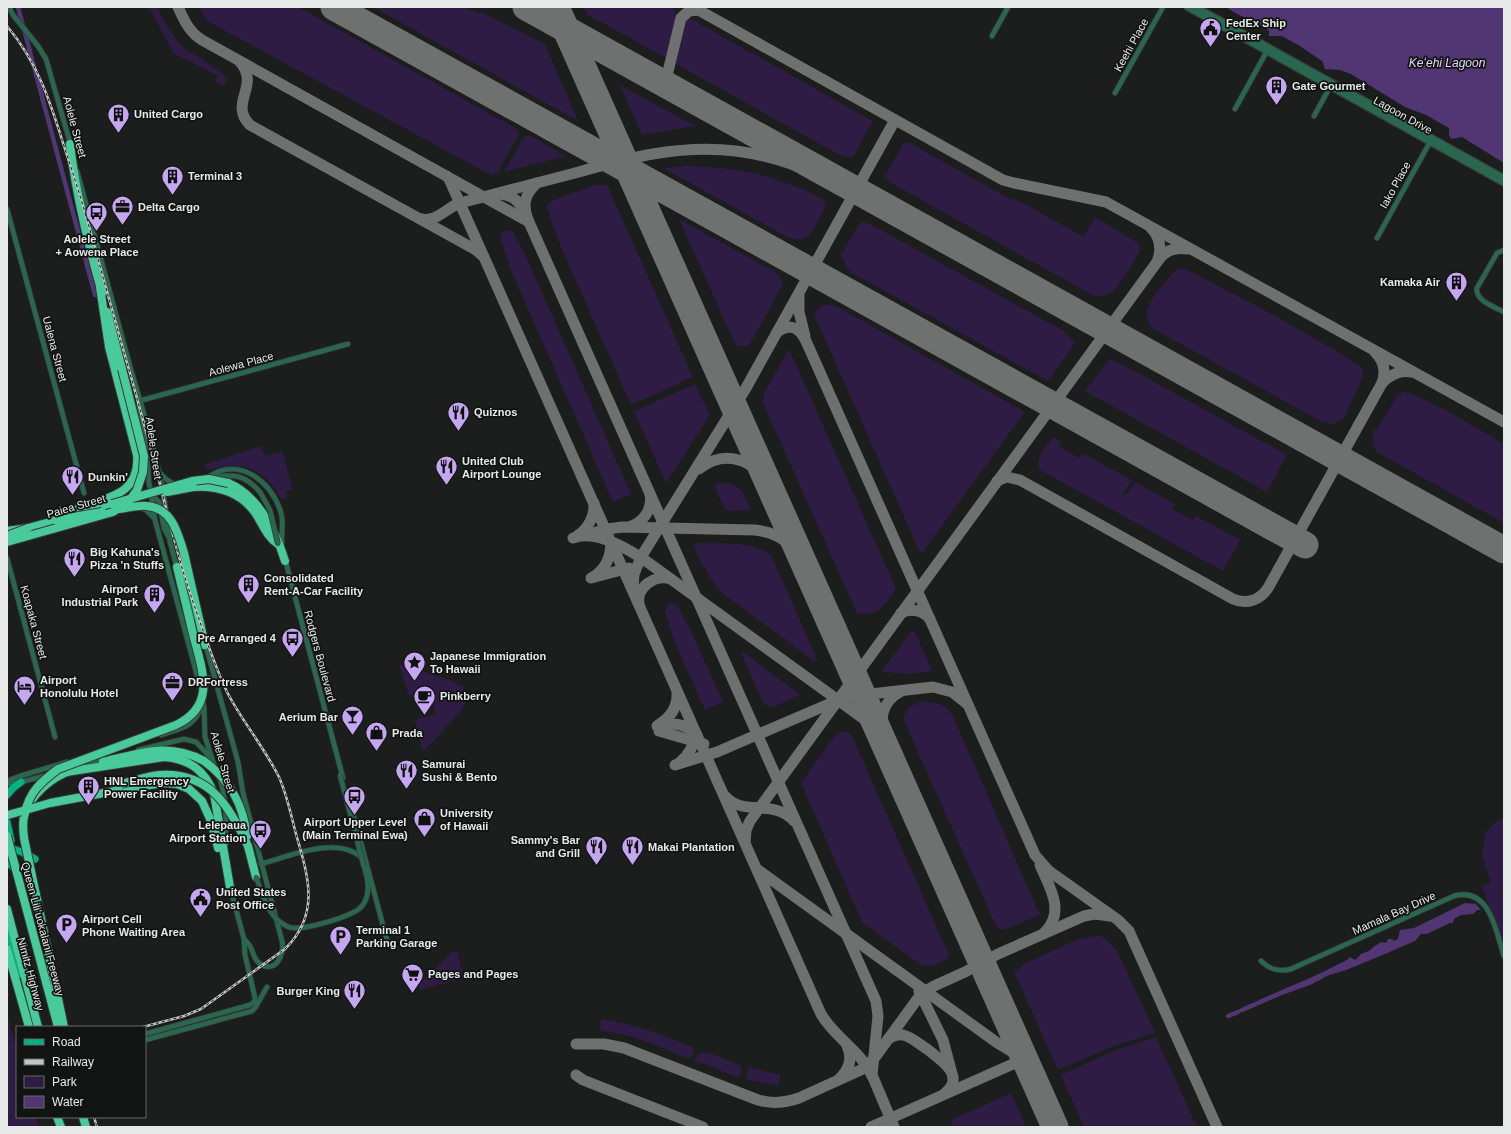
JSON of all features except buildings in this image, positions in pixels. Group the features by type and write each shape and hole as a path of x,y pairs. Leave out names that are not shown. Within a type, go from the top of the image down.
{"highway":[{"path":"56,520 69,512 118,494 128,486 136,472 137,455 100,288 80,208 75,184 70,144"},
{"path":"7,542 107,515 122,507 134,495 142,479 144,456 118,370"},
{"path":"112,505 169,487 198,480 220,480 240,489 250,496 262,513 281,548 285,562"},
{"path":"7,536 28,528 112,505 193,487 210,487 219,488 233,493 245,502 255,513 269,537 278,544"},
{"path":"56,520 141,506 150,506 164,512 171,519 176,528 184,554 206,645"},
{"path":"7,531 28,528"},
{"path":"63,1026 24,838 24,813 30,797 36,788 58,769 176,725 184,721 192,714 200,702 204,689 203,671 177,567"},
{"path":"24,813 44,786 66,772 155,750 176,751 197,757 215,769 232,790 240,807 256,878"},
{"path":"66,772 164,757 180,759 200,771 210,784 214,794 231,893"},
{"path":"7,815 68,797 150,776 181,776 203,785 223,802 235,819 248,846"},
{"path":"50,803 154,784 170,783 183,786 198,796 209,814 231,893"},
{"name":"Queen Liliʻuokalani Freeway","path":"9,839 58,1026"},
{"path":"7,909 38,1026"},
{"path":"7,949 29,1026"}],"main road":[{"path":"7,795 12,788 21,782"},
{"path":"7,822 10,850 22,852 35,859"},
{"path":"22,852 32,844"},
{"name":"Nimitz Highway","path":"10,850 20,874 54,1000 63,1026"},
{"path":"7,862 20,874"},
{"name":"Nimitz Highway","path":"7,926 34,1026"},
{"path":"54,1000 55,993 61,982"}],"street":[{"name":"Aolele Street","path":"9,7 16,20 42,51 48,64 139,401 145,414 163,490 170,542 177,567 206,645 238,762 243,793 283,947 279,960 277,963 270,966 262,965 256,959 250,946 244,939"},
{"path":"992,36 1008,7"},
{"name":"Keehi Place","path":"1115,92 1163,7"},
{"name":"Lagoon Drive","path":"1187,7 1268,49"},
{"name":"Lagoon Drive","path":"1196,7 1504,183"},
{"path":"1235,109 1268,49"},
{"path":"1314,116 1332,85"},
{"name":"Lagoon Drive","path":"1431,140 1504,178"},
{"name":"Iako Place","path":"1377,238 1431,140"},
{"name":"Ualena Street","path":"7,209 84,493"},
{"path":"1504,250 1497,253 1477,288 1479,298 1504,312"},
{"name":"Aolewa Place","path":"139,401 348,344"},
{"name":"Aolele Street","path":"139,401 139,411 147,457 155,520 204,701 205,737 225,798 226,850 231,893 244,939 245,955 255,998 253,1004 153,1034 146,1039"},
{"name":"Rodgers Boulevard","path":"151,494 207,479 214,473 235,469 250,474 266,486 275,498 282,518 281,537 285,562 388,944"},
{"path":"159,472 166,480 182,486"},
{"path":"207,479 223,476 235,476 248,481 260,492 270,510 369,887 363,905 356,912 308,926 294,928 288,927 272,915 256,878"},
{"path":"151,494 158,502 164,528 170,542"},
{"name":"Paiea Street","path":"7,536 151,494"},
{"path":"112,505 131,510 142,508 151,514 155,520"},
{"name":"Koapaka Street","path":"7,558 55,737"},
{"path":"197,677 205,676 209,678 218,688"},
{"path":"7,781 184,728 196,719 204,701"},
{"path":"7,784 21,782 181,739 196,742 213,762"},
{"path":"7,776 13,778"},
{"path":"261,864 319,848 332,847 344,848 357,853 365,861"},
{"name":"Mamala Bay Drive","path":"1261,961 1277,971 1291,969 1454,896 1464,894 1475,897 1487,908 1504,956"},
{"name":"Aolele Street","path":"146,1034 153,1034 252,1011 267,987"},
{"path":"238,1015 239,1008"}],"green space":[{"path":"149,7 157,7 179,43 190,53 192,52 224,75 227,80 226,83 222,85 216,82 218,76 173,53"},
{"path":"199,7 298,7 517,129 519,134 499,171 492,175 489,174 209,22"},
{"path":"373,7 461,7 487,15 545,44 578,121"},
{"path":"584,7 670,7 674,9 677,19 668,59 588,15"},
{"path":"686,19 691,19 871,120 872,123 853,157 844,157 836,153 674,63"},
{"path":"620,85 695,126 642,135"},
{"path":"529,135 566,156 504,172 524,137"},
{"path":"904,142 910,143 1012,200 1015,199 1084,237 1095,217 1136,242 1140,246 1140,250 1117,287 1104,296 1092,295 891,183 885,176"},
{"path":"687,166 723,168 757,174 790,184 806,191 823,199 826,205 809,235 803,239 789,238 663,168"},
{"path":"594,185 607,185 693,377 631,405 558,240 547,208 547,205 552,201"},
{"path":"679,219 775,272 780,277 783,284 749,346 736,346"},
{"path":"863,222 870,224 1064,331 1075,343 1048,381 852,273 846,267 841,255 859,224"},
{"path":"509,230 513,232 525,254 631,494 613,502 510,268 500,237 502,232"},
{"path":"1180,268 1207,280 1275,316 1362,367 1362,378 1344,419 1333,424 1322,422 1152,328 1148,321 1147,313 1149,305 1158,290 1175,271"},
{"path":"823,305 838,307 1025,412 922,553 918,548 815,317 816,314 813,312"},
{"path":"789,349 896,589 885,605 871,613 857,613 763,403 764,393"},
{"path":"1109,359 1120,363 1287,455 1267,492 1085,391"},
{"path":"695,384 710,415 666,483 634,411"},
{"path":"1403,392 1437,406 1504,444 1504,523 1377,452 1373,440 1375,429 1377,429 1396,398"},
{"path":"1053,437 1061,441 1059,446 1079,458 1082,453 1132,480 1123,494 1125,496 1135,482 1175,504 1172,509 1193,520 1196,516 1240,540 1223,571 1040,470 1040,457 1044,448"},
{"path":"261,446 265,456 282,451 293,490 286,491 287,498 283,500 264,477 249,468 234,466 206,470 206,464"},
{"path":"722,483 733,485 738,488 744,495 751,510 729,511 728,508 727,511 725,511 714,485"},
{"path":"697,543 726,543 745,545 763,550 771,555 818,661 814,661 718,590 699,559 694,545"},
{"path":"670,604 674,604 678,607 689,627 723,702 705,710 675,643 665,612 666,608"},
{"path":"912,630 915,632 932,671 909,674 883,672 882,671"},
{"path":"743,652 799,695 776,706 769,707 762,700 741,653"},
{"path":"399,664 456,682 457,685 464,687 467,700 463,706 463,709 423,752 415,720 436,714 430,691 409,696"},
{"path":"921,702 938,704 946,708 952,714 1040,915 1009,928 1000,930 995,924 904,721 905,711 914,704"},
{"path":"839,732 851,734 949,955 940,963 932,966 921,965 862,922 801,783 833,738"},
{"path":"1504,819 1504,950 1482,886 1491,882 1482,856 1485,833 1497,821"},
{"path":"1101,936 1117,950 1155,1033 1111,1047 1058,1070 1014,972 1026,963 1036,958 1037,961 1037,958 1076,940"},
{"path":"453,951 457,952 464,978 420,990 419,985"},
{"path":"7,1015 16,1046 16,1118 36,1118 38,1127 7,1127"},
{"path":"601,1019 625,1023 659,1034 693,1047 694,1052 689,1059 656,1045 634,1038 612,1032 600,1031"},
{"path":"1156,1037 1197,1127 1084,1127 1061,1075 1113,1051"},
{"path":"707,1052 740,1065 742,1069 740,1077 694,1060 700,1053"},
{"path":"748,1067 776,1074 781,1073 778,1086 746,1079"},
{"path":"1011,1093 1026,1127 954,1127 951,1120"}],"water":[{"name":"Keʻehi Lagoon","path":"1226,7 1504,7 1504,163 1462,137 1451,139 1449,135 1449,128 1426,115 1405,107 1351,74 1340,70 1325,69 1322,61 1300,46 1282,36 1269,36 1269,31 1265,27 1235,13"},
{"path":"1465,903 1476,904 1481,910 1477,910 1473,914 1461,915 1454,919 1453,923 1427,934 1421,934 1415,941 1378,957 1329,975 1310,985 1243,1012 1233,1014 1242,1008 1322,972 1350,957 1355,960 1361,954 1369,951 1381,942 1386,943 1388,939 1392,939 1394,941 1398,939 1400,930 1414,928"}],"waterway":[{"path":"18,7 95,295"},
{"path":"1228,1016 1238,1012"}],"taxiway":[{"path":"178,7 190,29 197,37 529,222 876,1001 878,1016 872,1075 894,1127"},
{"path":"693,7 1003,180 1106,202 1504,422"},
{"path":"665,84 681,18 689,11 698,10"},
{"path":"240,62 246,71 247,79 247,87 242,109 244,117 250,125 476,250 484,257 821,1014 833,1030 861,1059 872,1076"},
{"path":"633,589 634,574 641,557 746,388 895,120"},
{"path":"421,219 437,217 460,203 615,162 654,154 695,149 736,151 765,156 792,164 846,185"},
{"path":"447,176 483,255"},
{"path":"529,222 525,205 529,192 537,183"},
{"path":"499,194 515,199 525,213"},
{"path":"1151,228 1157,236 1160,244 1160,253 1157,262"},
{"path":"745,843 746,830 750,821 1160,258 1173,249 1188,249"},
{"path":"799,296 799,312 805,336"},
{"path":"777,332 790,327 794,328 800,332 806,341 1035,855 1049,871 1118,920 1129,931 1217,1127"},
{"path":"997,481 1007,477 1020,480 1233,599 1243,602 1253,600 1261,596 1268,588 1382,383 1384,371 1382,363 1375,352"},
{"path":"1382,383 1395,374 1411,372"},
{"path":"699,469 719,459 728,458 738,460 747,463 755,469 769,485"},
{"path":"629,527 639,522 649,510 651,500 650,494"},
{"path":"577,536 590,522 594,503"},
{"path":"573,538 622,527 755,530 772,534 785,541 796,552 805,567"},
{"path":"583,536 591,536 607,540 632,552 646,561 864,719 875,730 885,746"},
{"path":"593,577 598,574 607,562 611,542"},
{"path":"591,578 629,568"},
{"path":"639,604 640,592 648,583 659,578 671,579"},
{"path":"901,613 913,610 924,614 930,619"},
{"path":"675,765 717,752 843,698 933,687 952,692 966,703"},
{"path":"658,725 670,715 675,707 677,692"},
{"path":"883,739 882,718 885,706 900,692"},
{"path":"657,726 678,724 688,728 697,735"},
{"path":"659,731 704,744"},
{"path":"679,763 690,750 695,734"},
{"path":"725,796 740,806 777,810 786,814 794,821"},
{"path":"1040,865 1051,891 1055,908 1051,925 1044,933"},
{"path":"758,870 996,1042 1024,1059"},
{"path":"576,1044 604,1044 624,1048 758,1100 773,1102 789,1101 799,1098 865,1068 876,1056 921,994 934,986 965,972 998,954 1084,916 1095,914 1110,916"},
{"path":"919,991 943,1040 951,1070"},
{"path":"888,1039 897,1035 906,1036 927,1049 945,1063 952,1075 953,1081 944,1094"},
{"path":"839,1079 848,1068 850,1060 847,1046"},
{"path":"871,1127 1024,1059"},
{"path":"576,1075 583,1080 703,1127"}],"runway":[{"path":"334,7 1305,545"},
{"path":"526,7 1504,550"},
{"path":"556,7 1055,1127"}],"railway":[{"path":"7,26 18,40 35,68 59,129 93,241 144,422 180,562 204,634 227,692 267,755 279,777 289,805 307,880 308,894 304,922 296,936 285,949 201,1009 184,1016 146,1026"},
{"path":"94,1118 97,1127"}],"place":[{"name":"FedEx Ship Center","path":"1211,48"},
{"name":"Gate Gourmet","path":"1277,106"},
{"name":"United Cargo","path":"119,134"},
{"name":"Terminal 3","path":"173,196"},
{"name":"Delta Cargo","path":"122,226"},
{"name":"Aolele Street + Aowena Place","path":"97,232"},
{"name":"Kamaka Air","path":"1456,302"},
{"name":"Quiznos","path":"459,432"},
{"name":"United Club Airport Lounge","path":"446,486"},
{"name":"Dunkin'","path":"72,496"},
{"name":"Big Kahuna's Pizza 'n Stuffs","path":"74,578"},
{"name":"Consolidated Rent-A-Car Facility","path":"249,604"},
{"name":"Airport Industrial Park","path":"154,614"},
{"name":"Pre Arranged 4","path":"292,658"},
{"name":"Japanese Immigration To Hawaii","path":"414,682"},
{"name":"DRFortress","path":"172,702"},
{"name":"Airport Honolulu Hotel","path":"25,706"},
{"name":"Pinkberry","path":"424,716"},
{"name":"Aerium Bar","path":"353,736"},
{"name":"Prada","path":"377,752"},
{"name":"Samurai Sushi & Bento","path":"406,790"},
{"name":"HNL Emergency Power Facility","path":"89,806"},
{"name":"Airport Upper Level (Main Terminal Ewa)","path":"355,816"},
{"name":"University of Hawaii","path":"424,838"},
{"name":"Lelepaua Airport Station","path":"261,850"},
{"name":"Sammy's Bar and Grill","path":"596,866"},
{"name":"Makai Plantation","path":"633,866"},
{"name":"United States Post Office","path":"201,918"},
{"name":"Airport Cell Phone Waiting Area","path":"66,944"},
{"name":"Terminal 1 Parking Garage","path":"340,956"},
{"name":"Pages and Pages","path":"413,994"},
{"name":"Burger King","path":"355,1010"}]}
